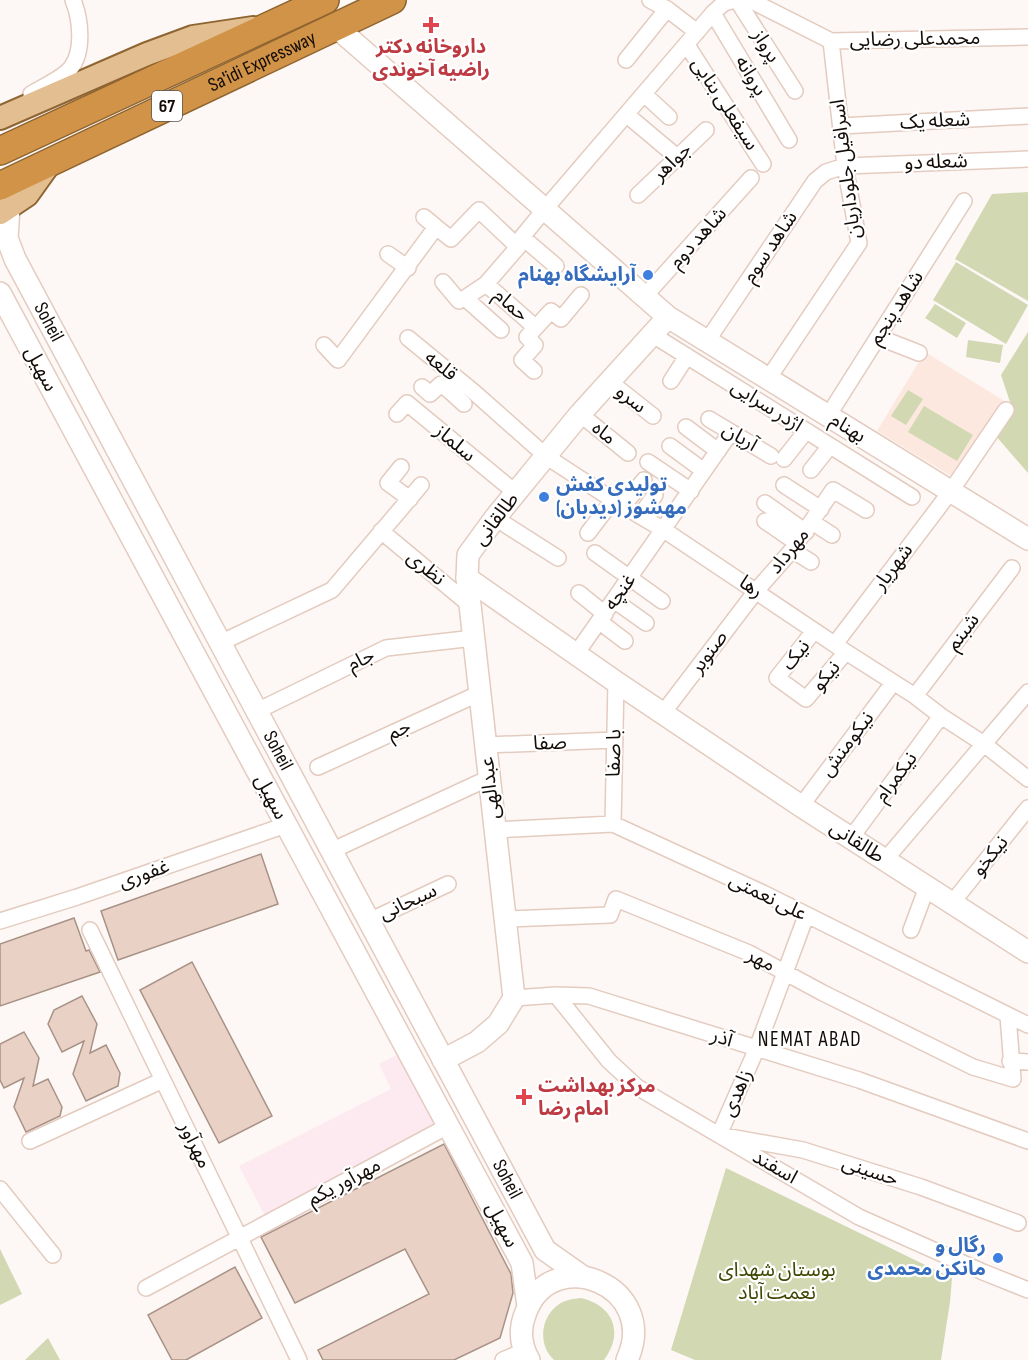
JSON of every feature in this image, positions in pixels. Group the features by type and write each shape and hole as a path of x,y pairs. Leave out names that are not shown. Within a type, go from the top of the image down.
{"highway":[{"name":"Sa'idi Expressway","path":"0,151 325,0"},
{"name":"Sa'idi Expressway","path":"3,203 52,160 392,0"}],"main road":[{"path":"2,114 193,37 269,26"},
{"path":"335,26 668,317"},
{"name":"Soheil","path":"3,203 7,256 220,643 545,1250 582,1276 600,1281 616,1291 627,1305 633,1323 634,1341 629,1360"},
{"name":"سهیل","path":"0,293 522,1263 528,1306"},
{"name":"بهنام","path":"668,317 1028,539"},
{"name":"طالقانی","path":"668,317 580,414 495,518 468,555 467,578 615,682 801,806 952,903 1025,945"},
{"name":"عبدالهی","path":"467,578 514,998"},
{"path":"443,1060 477,1042 498,1024 514,998"},
{"path":"526,1355 521,1336 522,1320 528,1306 538,1293 551,1283 566,1277 582,1276"}],"street":[{"path":"2,114 69,70 78,52 79,31 73,0"},
{"path":"650,0 668,9 697,32"},
{"path":"462,300 486,284 545,209 713,13 724,3 737,0"},
{"name":"محمدعلی رضایی","path":"737,0 754,2 831,41 1028,37"},
{"name":"پرواز","path":"737,0 795,91"},
{"path":"626,60 668,9"},
{"name":"پروانه","path":"713,13 789,140"},
{"name":"اسرافیل جلوداریان","path":"768,379 859,243 845,166 831,41"},
{"name":"سیفعلی بنایی","path":"687,45 764,164"},
{"path":"645,94 669,117"},
{"path":"627,115 677,157"},
{"name":"شعله یک","path":"841,126 1028,116"},
{"name":"جواهر","path":"638,195 706,130"},
{"name":"شعله دو","path":"845,166 1028,159"},
{"name":"شاهد سوم","path":"707,341 815,181 826,172 845,166"},
{"name":"شاهد دوم","path":"644,297 751,178"},
{"name":"شاهد پنجم","path":"828,416 964,201"},
{"path":"424,216 451,239 479,210 556,266"},
{"path":"324,345 338,360 436,227"},
{"path":"388,254 408,268"},
{"path":"444,282 462,300 501,330"},
{"name":"حمام","path":"486,284 536,327"},
{"path":"534,371 522,360 535,345 527,337 551,311 561,319 581,295"},
{"name":"اژدر سرایی","path":"652,335 912,497"},
{"path":"878,337 919,353"},
{"name":"قلعه","path":"408,338 469,399"},
{"path":"672,381 687,356"},
{"name":"سرو","path":"609,382 652,416"},
{"path":"422,387 430,394 441,384 456,387"},
{"name":"رها","path":"469,399 547,457 664,530 915,696 984,744 1028,779"},
{"name":"سلماز","path":"397,414 407,403 516,493"},
{"name":"شهریار","path":"840,648 1005,410"},
{"name":"ماه","path":"580,414 628,453"},
{"name":"آریان","path":"709,419 777,458 807,431"},
{"path":"686,427 718,451"},
{"name":"غنچه","path":"576,654 731,432"},
{"path":"670,446 704,471"},
{"path":"811,470 830,446"},
{"path":"648,462 691,491"},
{"path":"401,467 388,483 410,499"},
{"path":"588,533 644,480"},
{"path":"220,643 332,590 421,485"},
{"path":"784,485 805,531 811,562"},
{"name":"مهرداد","path":"756,591 805,531 833,490 866,510"},
{"path":"640,516 655,495"},
{"path":"765,503 805,531"},
{"path":"495,518 558,558"},
{"path":"765,521 832,535"},
{"name":"نظری","path":"381,531 470,605"},
{"path":"594,553 662,601"},
{"name":"شبنم","path":"915,696 1012,568"},
{"name":"صنوبر","path":"663,713 756,591"},
{"path":"579,593 625,641"},
{"path":"615,601 646,623"},
{"name":"نیک","path":"806,699 777,678 814,631"},
{"name":"جام","path":"256,711 386,648 474,638"},
{"name":"نیکو","path":"806,699 840,648"},
{"name":"با صفا","path":"613,824 615,682"},
{"name":"نیکومنش","path":"801,806 893,682"},
{"path":"885,860 1028,692"},
{"name":"جم","path":"318,767 480,693"},
{"name":"نیکمرام","path":"851,838 941,716"},
{"name":"صفا","path":"486,745 615,740"},
{"path":"331,851 489,778"},
{"name":"نیکخو","path":"952,903 1028,808"},
{"name":"علی نعمتی","path":"495,830 613,824 763,893 1028,1024"},
{"name":"غفوری","path":"0,921 286,825"},
{"name":"سبحانی","path":"369,921 448,884"},
{"path":"911,930 927,887"},
{"name":"مهر","path":"505,919 610,915 616,899 749,953 823,993 973,1067 1013,1079 1010,1061"},
{"name":"زاهدی","path":"719,1135 757,1048 807,916"},
{"name":"مهرآور","path":"90,930 299,1360"},
{"name":"آذر","path":"514,998 556,995 589,996 859,1080 1028,1141"},
{"name":"اسفند","path":"556,995 609,1061 638,1087 859,1217 1028,1290"},
{"path":"1008,1016 1010,1061 1028,1062"},
{"path":"30,1141 163,1080"},
{"name":"مهرآور یکم","path":"146,1288 448,1126"},
{"name":"حسینی","path":"719,1135 803,1150 921,1187 1018,1223"},
{"path":"0,1189 53,1255"},
{"path":"503,1360 526,1355"}],"shaded area":[{"path":"925,352 1006,402 964,476 953,477 877,431"},
{"path":"403,1052 441,1127 265,1216 239,1166 391,1089 379,1064"}],"green space":[{"path":"1028,192 1028,301 955,259 992,194"},
{"path":"956,262 1028,305 1006,344 933,300"},
{"path":"935,304 966,323 957,338 925,318"},
{"path":"1028,332 1028,473 995,435 1012,408 1001,375"},
{"path":"968,340 1003,345 1000,363 966,357"},
{"path":"908,390 923,399 906,425 891,416"},
{"path":"924,406 973,435 957,461 908,432"},
{"name":"بوستان شهدای نعمت آباد","path":"726,1168 952,1278 941,1360 695,1360 671,1350"},
{"path":"0,1249 22,1294 0,1305"},
{"path":"581,1298 601,1307 608,1314 614,1331 610,1350 604,1360 554,1360 545,1347 543,1339 548,1317 560,1303"},
{"path":"48,1338 60,1360 25,1360"}],"building":[{"path":"261,854 278,904 118,960 101,911"},
{"path":"74,918 86,951 89,950 100,972 0,1006 0,944"},
{"path":"192,962 272,1116 219,1143 140,990"},
{"path":"82,996 97,1024 90,1053 106,1045 120,1073 118,1086 86,1101 73,1074 84,1041 62,1052 48,1024 54,1010"},
{"path":"24,1032 39,1058 33,1086 48,1079 62,1107 60,1116 26,1132 14,1107 24,1078 4,1088 0,1080 0,1044"},
{"path":"444,1144 511,1274 513,1293 500,1338 454,1360 323,1360 318,1350 429,1294 405,1249 295,1303 261,1237"},
{"path":"235,1267 262,1318 186,1360 172,1360 148,1315"}],"place":[{"name":"داروخانه دکتر راضیه آخوندی","path":"431,25"},
{"name":"آرایشگاه بهنام","path":"648,275"},
{"name":"تولیدی کفش مهشوز (دیدبان)","path":"544,497"},
{"name":"مرکز بهداشت امام رضا","path":"524,1097"},
{"name":"رگال و مانکن محمدی","path":"998,1258"}],"district":[{"name":"NEMAT ABAD","path":"810,1039"}]}
